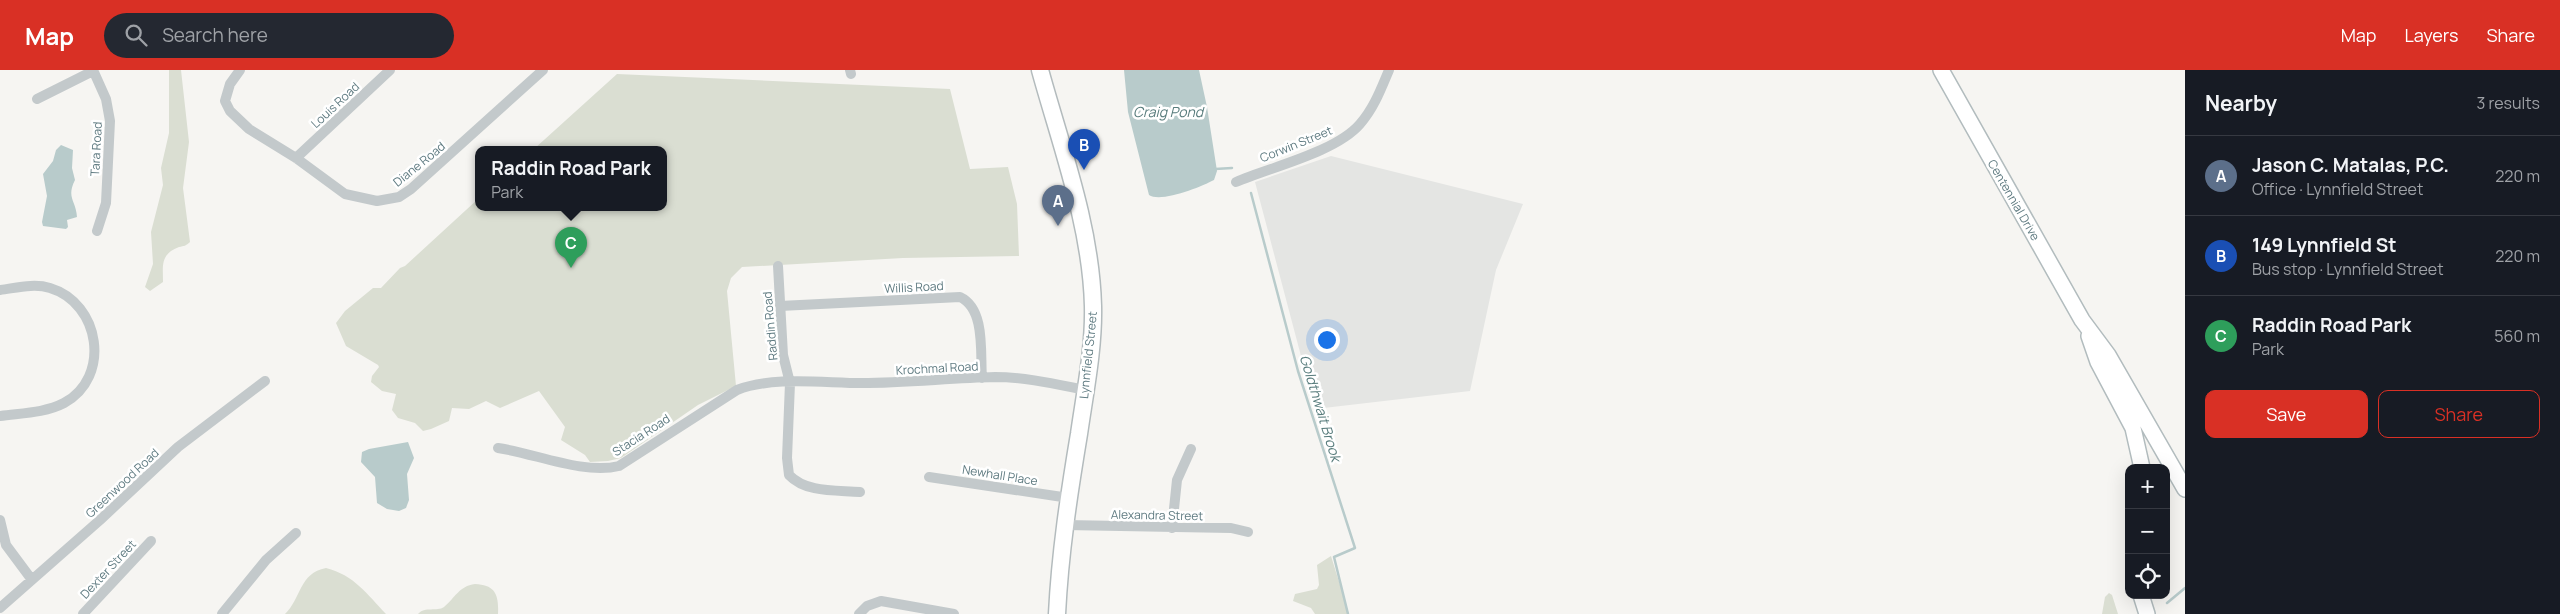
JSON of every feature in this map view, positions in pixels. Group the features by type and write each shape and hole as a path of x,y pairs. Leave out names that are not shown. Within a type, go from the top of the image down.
{"main road":[{"name":"Lynnfield Street","path":"1040,70 1081,218 1091,276 1093,324 1065,525 1057,614"}],"street":[{"name":"Diane Road","path":"240,70 230,84 225,101 230,111 249,129 296,158 336,188 355,198 376,201 399,197 428,176 543,70"},
{"name":"Louis Road","path":"296,158 390,70"},
{"name":"Corwin Street","path":"1236,182 1325,148 1342,139 1359,125 1368,113 1389,70"},
{"name":"Centennial Drive","path":"1941,70 2088,330 2108,355 2185,489"},
{"path":"38,99 93,71"},
{"name":"Tara Road","path":"93,71 106,99 110,122 106,203 97,232"},
{"name":"Raddin Road","path":"778,266 783,355 790,383 787,458 790,475 800,484 814,488 860,492"},
{"path":"0,290 32,286 50,288 66,295 85,315 95,340 95,358 89,375 79,390 65,402 49,409 0,416"},
{"name":"Willis Road","path":"780,306 960,297 972,304 975,311 982,378"},
{"name":"Centennial Drive","path":"2088,330 2092,350 2133,428 2141,464"},
{"name":"Krochmal Road","path":"790,383 885,383 982,378 1026,379 1085,390"},
{"name":"Greenwood Road","path":"0,608 178,447 265,381"},
{"name":"Stacia Road","path":"498,448 524,452 586,468 608,469 618,466 737,390 760,383 790,383"},
{"path":"1172,528 1177,480 1191,448"},
{"name":"Newhall Place","path":"929,477 1069,498"},
{"path":"0,520 6,545 32,580"},
{"name":"Alexandra Street","path":"1065,525 1231,528 1248,532"},
{"path":"222,614 266,560 296,533"},
{"name":"Dexter Street","path":"83,614 151,541"},
{"path":"2142,599 2147,614"},
{"path":"859,614 867,606 881,602 954,614"}],"shaded area":[{"path":"169,70 181,70 189,142 183,188 190,242 168,253 164,261 163,282 150,291 145,287 153,264 151,232 163,185 161,168 169,133"},
{"path":"617,74 950,89 970,169 1008,167 1017,204 1019,256 903,258 742,267 731,278 727,291 736,386 698,405 621,458 590,462 585,455 561,440 565,427 539,391 500,408 486,401 469,409 452,408 449,421 423,431 415,423 398,418 392,410 396,394 382,391 371,382 372,376 379,367 378,365 346,346 336,323 345,311 373,288 381,288 400,268 405,266 475,202 475,211 667,211 667,146 537,146"},
{"path":"1331,156 1523,204 1496,270 1470,391 1315,409 1255,182"},
{"path":"1331,556 1349,614 1315,614 1311,608 1293,601 1295,594 1317,589 1319,585 1317,565"},
{"path":"326,568 345,575 352,580 386,614 285,614 310,575"},
{"path":"475,584 487,586 494,592 498,601 498,614 418,614 424,610 444,607 465,587"},
{"path":"2109,593 2112,595 2118,614 2102,614 2105,597"}],"water":[{"name":"Craig Pond","path":"1124,70 1199,70 1217,171 1214,180 1171,196 1155,197 1149,195 1128,112"},
{"path":"61,145 73,150 72,168 75,180 71,195 77,217 67,220 68,227 66,229 43,226 42,222 47,196 43,174 53,161 56,150"},
{"path":"408,442 414,458 407,474 409,500 406,508 399,511 387,509 377,503 375,477 361,462 362,452"}],"waterway":[{"name":"Goldthwait Brook","path":"1215,169 1232,168"},
{"name":"Goldthwait Brook","path":"1251,193 1298,371 1355,548 1334,557 1348,614"},
{"path":"2167,603 2185,588"}],"place":[{"name":"149 Lynnfield St","path":"1084,170"},
{"name":"Jason C. Matalas, P.C.","path":"1058,226"},
{"name":"Raddin Road Park","path":"571,268"}]}
